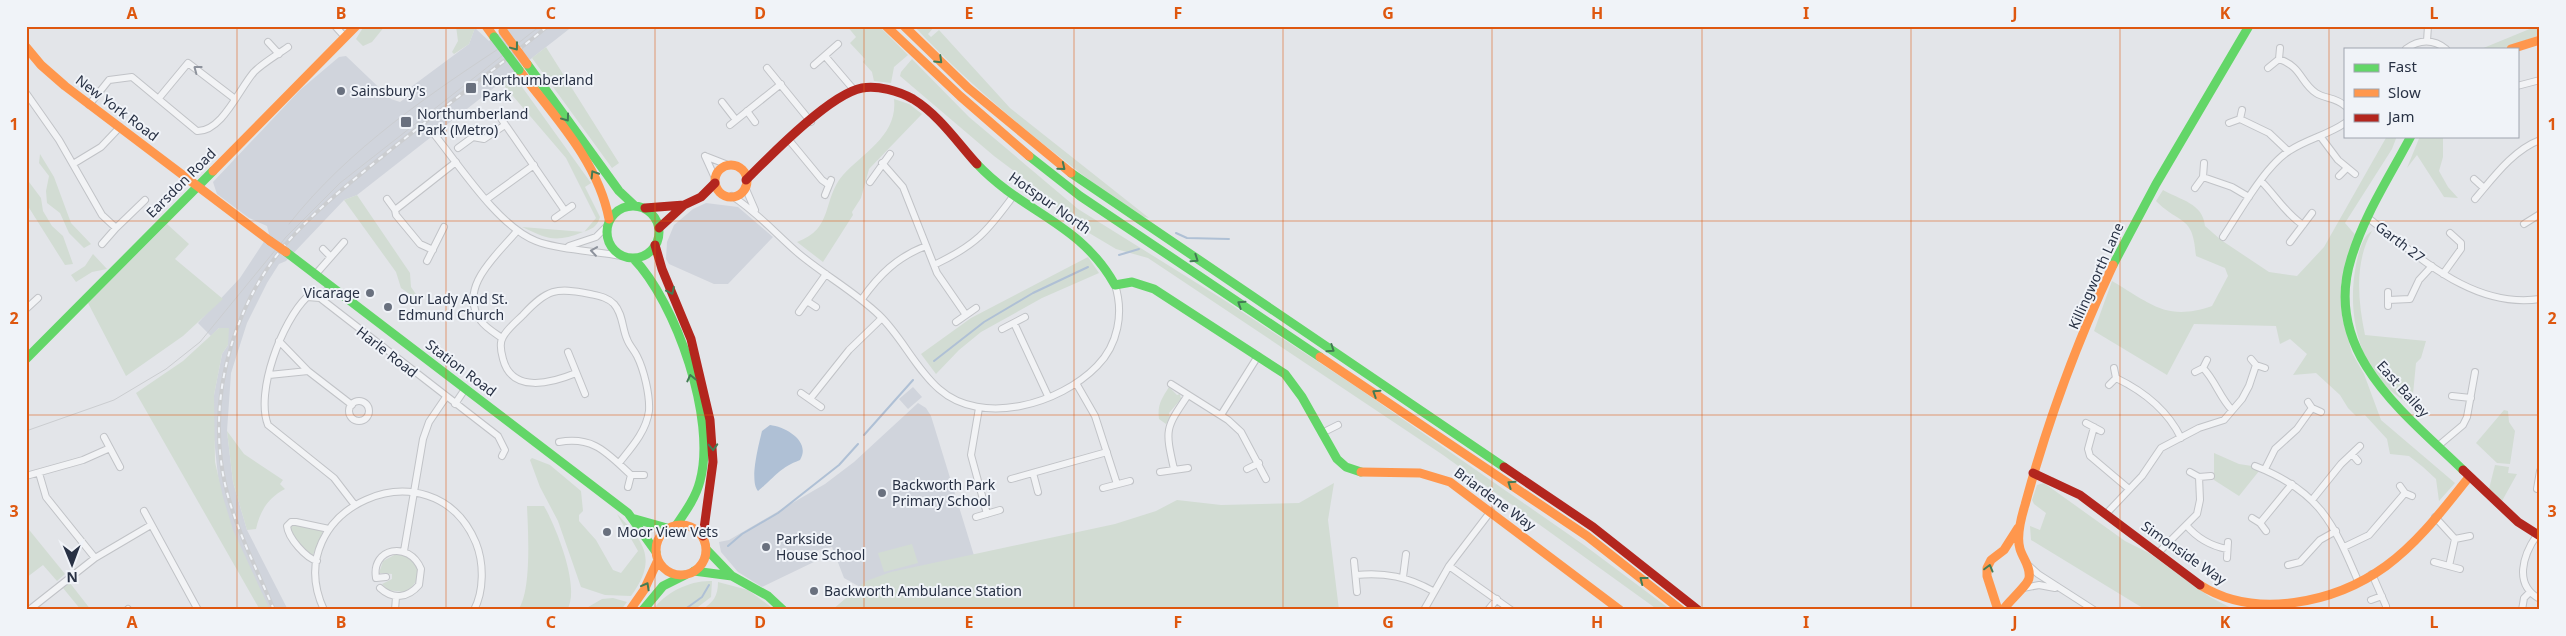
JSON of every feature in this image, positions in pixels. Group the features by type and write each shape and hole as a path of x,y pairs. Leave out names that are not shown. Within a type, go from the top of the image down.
{"main road":[{"name":"Earsdon Road","path":"26,358 356,26"},
{"path":"486,26 591,170 605,195 611,246 622,256 633,258 646,254 656,245"},
{"path":"886,26 1019,148 1080,196 1587,536 1681,610"},
{"path":"904,26 968,88 1086,185 1593,527 1698,610"},
{"name":"Killingworth Lane","path":"2019,527 2033,473 2051,416 2125,240 2249,26"},
{"path":"501,29 619,191 635,206"},
{"path":"2514,48 2540,40"},
{"name":"New York Road","path":"26,47 52,76 197,186"},
{"name":"Hotspur North","path":"854,90 865,88 892,91 915,100 931,114 983,170 1014,195 1087,244 1103,263 1115,285"},
{"path":"659,228 684,205 701,197 739,194 764,161 811,122 854,90"},
{"name":"East Bailey","path":"2410,138 2368,218 2352,255 2346,278 2346,319 2351,338 2358,355 2375,383 2469,477 2518,522 2538,535"},
{"path":"701,197 715,180 721,169 728,165 739,168 764,161"},
{"path":"739,168 746,184"},
{"path":"715,180 720,192 729,196"},
{"name":"Station Road","path":"197,186 635,519 667,528"},
{"path":"608,223 620,209 635,206 645,208 684,205"},
{"path":"645,208 654,215 659,228 656,245 662,270 691,339 710,420 713,462 703,536 707,550 732,576 768,596 783,610"},
{"path":"630,610 644,590 657,556 657,540 667,528 677,524 693,500 702,474 703,452 700,422 688,364 673,319 658,288 633,258"},
{"name":"Briardene Way","path":"1115,285 1132,282 1154,289 1295,382 1338,460 1350,469 1362,472 1419,472 1436,476 1456,485 1620,610"},
{"name":"Simonside Way","path":"2033,473 2056,482 2106,514 2219,596 2248,604 2279,604 2302,600 2358,581 2372,574 2398,556 2469,477"},
{"name":"Station Road","path":"635,519 657,556"},
{"path":"677,524 694,528 703,536"},
{"path":"1998,610 1992,586 1987,576 1988,568 1991,560 2000,553 2019,527"},
{"path":"2003,610 2029,578 2026,562 2019,545 2019,527"},
{"path":"643,610 663,586 690,573 701,565 707,550"},
{"path":"2000,553 2014,552 2026,562"},
{"path":"657,556 668,572 732,576"},
{"path":"1992,586 2004,594 2020,590"}],"street":[{"path":"335,26 345,36"},
{"path":"2427,42 2428,26"},
{"path":"268,42 279,54"},
{"path":"2408,48 2417,43 2427,42 2443,48"},
{"path":"814,65 838,44"},
{"path":"89,105 109,80 132,77 198,131 204,132 210,130 220,120 255,71 288,47"},
{"path":"2268,68 2279,59 2280,48"},
{"path":"825,56 854,90"},
{"path":"2279,59 2298,70 2312,89 2319,94 2339,100 2344,105"},
{"path":"160,98 188,63 235,99"},
{"path":"768,68 811,122"},
{"path":"2518,86 2540,80"},
{"path":"722,102 733,122 781,84"},
{"path":"26,94 38,107 102,215 116,228"},
{"path":"2240,120 2242,110"},
{"path":"747,111 755,122"},
{"path":"500,117 565,211"},
{"path":"2229,123 2240,120 2269,133 2288,151"},
{"path":"2223,237 2261,181 2288,151 2344,124"},
{"path":"458,148 473,137 484,139 505,125"},
{"path":"73,164 101,147 120,127"},
{"path":"434,134 501,217 517,231 537,242 622,256"},
{"path":"2320,136 2347,168 2355,174"},
{"path":"789,140 822,180 830,182 825,195"},
{"path":"2475,198 2512,158 2530,144 2540,140"},
{"path":"870,182 890,154"},
{"path":"715,180 705,156 728,165"},
{"path":"395,210 456,162"},
{"path":"882,163 899,180 908,196 926,246 942,282 966,315"},
{"path":"2195,188 2203,177 2204,163"},
{"path":"487,199 534,165"},
{"path":"2339,176 2347,168"},
{"path":"2203,177 2232,187 2249,197"},
{"path":"2474,179 2484,188"},
{"path":"2261,181 2275,195 2283,208 2303,224"},
{"name":"Hotspur North","path":"746,184 757,213"},
{"path":"934,265 960,253 976,242 985,234 1014,195"},
{"name":"Hotspur North","path":"729,196 757,213 782,239 826,274 862,299 882,318 939,389 961,402 979,408 1012,408 1048,396 1076,382 1096,368 1113,343 1119,314 1115,285"},
{"path":"387,199 395,210 396,215 420,244 432,250"},
{"path":"102,244 145,200"},
{"path":"555,218 572,206"},
{"path":"2290,242 2312,213"},
{"path":"2524,224 2540,214"},
{"name":"Garth 27","path":"2368,218 2443,274 2478,292 2507,300 2540,299"},
{"path":"565,247 596,237 608,223"},
{"path":"427,262 444,227"},
{"path":"2229,229 2237,233"},
{"path":"502,338 481,321 474,308 474,286 481,274 517,231"},
{"path":"2443,274 2461,249 2460,243 2450,234"},
{"path":"315,275 344,242"},
{"path":"862,299 891,265 908,254 926,246"},
{"path":"323,249 331,257"},
{"name":"Garth 27","path":"2388,292 2388,303 2410,299 2419,280 2432,266"},
{"path":"799,312 826,274"},
{"path":"331,286 320,298 310,296 305,299 279,341 269,374 265,416 268,425 334,478 354,504"},
{"path":"576,373 554,381 533,384 521,381 507,371 500,348 502,338 538,298 553,290 565,289 605,297 615,305 627,339 637,357 648,396 649,410 646,423 638,438 619,463"},
{"path":"26,309 38,298"},
{"name":"Harle Road","path":"320,298 454,404 498,436 505,450 502,456"},
{"path":"807,300 816,307"},
{"path":"956,322 976,308"},
{"path":"1002,329 1026,317"},
{"path":"810,399 849,350 882,318"},
{"path":"1014,323 1048,396"},
{"path":"279,341 308,371 352,405"},
{"path":"568,352 585,394"},
{"path":"1221,415 1258,356"},
{"path":"2251,359 2256,365 2265,368"},
{"path":"2195,372 2203,368 2207,360"},
{"path":"2106,514 2142,476 2161,448 2224,420 2249,386 2256,365"},
{"path":"2114,368 2116,378"},
{"path":"2203,368 2209,374 2224,402 2232,410"},
{"path":"269,374 308,371"},
{"path":"2438,446 2463,425 2467,417 2475,372"},
{"path":"2116,378 2127,383 2162,408 2172,420 2181,438"},
{"path":"2109,385 2116,378"},
{"path":"1076,382 1095,416 1117,484"},
{"path":"1171,384 1221,415 1241,432 1266,479"},
{"path":"454,404 465,389"},
{"path":"801,393 821,407"},
{"path":"1174,469 1167,441 1167,429 1188,395"},
{"path":"2452,396 2471,398"},
{"path":"404,551 418,459 426,430 446,397"},
{"path":"2265,469 2275,449 2297,429 2310,405 2321,412"},
{"path":"979,408 971,454 987,514"},
{"path":"2086,423 2101,431"},
{"path":"1322,432 1338,425"},
{"path":"2094,428 2088,449 2090,456 2129,489"},
{"path":"104,437 120,466"},
{"path":"559,442 573,440 590,442 619,463 631,475 644,475"},
{"path":"2312,500 2360,446"},
{"path":"26,476 83,460 110,448"},
{"path":"1011,479 1107,452"},
{"path":"2352,454 2358,461"},
{"path":"1247,469 1259,464"},
{"path":"2255,466 2265,469 2292,484 2323,510 2344,547 2358,581"},
{"path":"1160,472 1188,468"},
{"path":"2537,489 2540,471"},
{"path":"2190,472 2200,477 2211,476"},
{"path":"38,473 46,497 95,558"},
{"path":"1033,473 1038,492"},
{"path":"628,487 631,475"},
{"path":"2158,553 2197,514 2200,477"},
{"path":"1104,488 1130,480"},
{"path":"2260,523 2292,484"},
{"path":"2400,486 2405,493 2412,496"},
{"path":"324,610 316,581 317,561 329,529 341,514 354,504 385,492 413,492 448,506 467,526 474,539 480,552 482,571 474,610"},
{"path":"2344,547 2369,535 2405,493"},
{"path":"976,517 1000,510"},
{"path":"144,511 198,610"},
{"path":"1424,610 1433,591 1449,566 1491,511"},
{"path":"2435,517 2455,539"},
{"path":"2252,518 2260,523 2266,531"},
{"path":"317,561 310,559 289,533 287,526 290,522 296,522 329,529"},
{"path":"30,610 95,558 152,525"},
{"path":"2186,525 2207,542 2227,545 2227,558"},
{"path":"2288,565 2300,562 2320,540 2336,531"},
{"path":"2538,535 2522,566 2524,579 2530,592 2540,599"},
{"path":"2455,539 2470,536"},
{"path":"2449,566 2455,539"},
{"path":"380,588 396,597 413,592 421,578 418,560 404,551 394,551 383,556 378,562 376,578 386,578"},
{"path":"1403,577 1406,554"},
{"path":"1354,561 1357,592"},
{"path":"2026,562 2038,574 2094,610"},
{"path":"2300,562 2305,570"},
{"path":"2434,562 2460,569"},
{"path":"1449,566 1511,610"},
{"path":"1356,575 1384,574 1403,577 1433,591"},
{"path":"2372,574 2386,606"},
{"path":"2020,590 2039,585 2061,590"},
{"path":"2522,610 2524,598 2530,592"},
{"path":"2371,600 2382,596"},
{"path":"395,610 396,597"},
{"path":"1488,610 1497,599"}],"shaded area":[{"path":"364,26 385,26 372,42 363,46 356,39"},
{"path":"456,26 475,28 469,44 454,54 452,52 458,41"},
{"path":"509,26 573,26 357,195 344,200 286,261 279,264 247,323 231,373 227,431 233,482 247,530 288,610 262,610 223,523 213,429 214,395 222,354 228,345 219,328 211,336 198,323 240,278 269,234 267,226 249,218 217,194 213,182 300,90 339,57 346,56 391,99 400,102 411,94 411,87 469,44 475,28 489,41"},
{"path":"847,26 879,26 908,55 894,67 891,83 874,81 872,72 863,62 865,59 850,43 856,37"},
{"path":"914,26 935,26 928,34 931,37 939,30 1010,108 1149,218 1136,215 1020,125 939,52"},
{"path":"2532,26 2540,26 2540,35 2505,48 2483,48 2532,28"},
{"path":"546,47 619,163 612,168 532,58"},
{"path":"912,59 969,117 1078,209 1224,300 1358,388 1584,545 1671,610 1658,610 1443,455 1148,258 1116,249 1074,224 1042,192 994,156 900,76"},
{"path":"512,73 591,183 585,187 600,217 592,229 584,232 596,218 566,158 501,82"},
{"path":"894,99 909,104 922,114 869,169 861,198 852,212 853,215 823,262 797,242 809,236 817,229 826,213 832,194 843,175 885,133 891,123 894,112"},
{"path":"2386,138 2396,138 2392,149 2345,223 2358,238 2341,283 2342,317 2352,353 2364,374 2381,420 2455,483 2439,501 2436,479 2409,456 2390,454 2387,439 2365,415 2356,416 2348,408 2340,395 2316,373 2293,375 2307,354 2290,339 2280,344 2276,326 2194,324 2167,375 2094,331 2112,281 2159,308 2182,312 2212,306 2228,276 2225,268 2196,256 2192,233 2189,227 2156,201 2163,190 2190,203 2200,212 2205,226 2221,240 2269,272 2297,276 2324,247"},
{"path":"2419,138 2443,138 2443,157 2439,171 2448,187 2458,198 2444,197 2417,155 2407,168"},
{"path":"40,154 54,177 71,223 91,244 84,248 69,233 60,213 47,203 46,191 49,176 39,163"},
{"path":"26,178 41,198 43,211 52,226 63,236 73,264 65,265 26,203"},
{"path":"357,195 410,273 411,287 422,303 401,288 396,272 344,200"},
{"path":"706,203 738,207 773,237 728,284 714,284 669,264 666,259 667,242 674,225 693,209"},
{"path":"167,224 189,244 175,259 223,299 183,336 126,376 88,303"},
{"path":"522,227 583,232 565,238 552,238"},
{"path":"2372,231 2362,256 2359,282 2359,296 2365,335 2426,341 2421,358 2416,363 2413,394 2405,402 2384,385 2374,373 2360,344 2356,328 2353,296 2356,265 2363,241"},
{"path":"93,254 107,269 92,272 76,282 71,275 85,266"},
{"path":"1088,257 1099,273 1042,298 981,332 959,350 936,374 921,354 971,318"},
{"path":"219,328 229,328 228,345 222,354 214,395 215,462 233,530 270,610 260,610 136,393 183,361"},
{"path":"913,387 922,397 908,409 899,399"},
{"path":"1169,387 1177,395 1180,394 1181,399 1169,413 1170,417 1166,424 1159,419 1159,406"},
{"name":"Backworth Park Primary School","path":"918,403 926,408 931,416 976,562 860,587 844,578 832,547 815,551 818,560 762,587 738,572 721,552 719,542 729,540 825,484 854,462"},
{"path":"2504,410 2508,411 2509,422 2515,431 2510,464 2497,463 2476,443"},
{"path":"227,431 244,454 283,480 280,484 285,489 269,501 260,516 256,529 247,530 233,482"},
{"path":"2214,453 2239,464 2252,466 2259,471 2239,496 2214,480"},
{"path":"532,458 550,465 581,491 583,511 579,515 579,521 596,540 613,570 621,573 638,551 617,514 635,534 645,552 646,562 644,572 631,596 605,595 581,587 558,521 540,487 530,460"},
{"path":"2495,465 2509,467 2508,473 2517,474 2502,501 2489,489"},
{"path":"1334,483 1328,520 1339,610 832,610 866,581 891,572 1115,524 1156,511 1177,500 1221,505 1299,503"},
{"path":"2044,483 2125,541 2149,553 2210,597 2235,610 2146,610 2031,540 2030,526 2040,530 2046,513 2034,504 2032,500 2037,485"},
{"path":"527,506 544,506 555,528 569,573 571,600 567,610 518,610 522,601 527,575"},
{"path":"294,525 323,531 312,557 291,534 291,527"},
{"path":"26,526 65,574 57,581 43,565 26,578"},
{"path":"912,544 918,563 884,572 878,553"},
{"path":"398,553 413,559 418,574 413,586 404,592 388,590 382,584 392,579 392,574 379,573 383,561"},
{"path":"704,581 712,581 711,597 694,610 653,610 664,598 679,588"},
{"path":"718,582 748,590 775,610 702,610 714,599"},
{"path":"70,583 91,610 81,610 63,588"},
{"path":"613,598 627,602 621,610 583,610 602,599"}],"water":[{"path":"770,425 790,432 796,437 800,442 803,453 800,460 782,470 758,491 754,479 757,453 762,431"}],"waterway":[{"path":"1176,233 1187,238 1229,239"},
{"path":"1119,255 1139,249"},
{"path":"934,361 984,322 1033,293 1088,267"},
{"path":"864,435 913,380"},
{"path":"728,546 742,534 778,513 839,465 858,444"},
{"path":"684,610 702,597 709,585"}],"tram line":[{"path":"26,431 114,400 166,369 200,342 286,237 340,183 540,26"},
{"path":"289,224 337,171 393,123 452,80 512,40"}],"railway":[{"path":"274,610 235,518 224,480 221,461 220,401 232,342 243,313 273,260 292,237 317,212 399,143 548,26"}],"traffic: fast":[{"path":"2113,265 2156,184 2249,26"},
{"path":"494,37 519,70"},
{"path":"527,64 619,191 635,206"},
{"path":"2410,138 2370,211 2356,243 2345,292 2348,323 2358,352 2374,378 2394,403 2463,470"},
{"path":"1029,156 1080,196 1320,357"},
{"path":"977,164 1013,195 1050,219 1085,246 1101,264 1115,285 1132,282 1154,289 1285,374 1302,397 1337,459 1346,467 1361,472"},
{"path":"26,359 213,171"},
{"path":"1071,173 1504,467"},
{"path":"628,206 638,206 648,210 655,217 659,232 655,247 648,254 638,258 628,258 618,254 611,247 607,237 607,227 611,217 618,210 628,206"},
{"path":"286,252 628,513 656,552"},
{"path":"633,258 649,278 678,332 698,395 703,427 704,456 700,481 693,498 677,524"},
{"path":"635,519 667,528"},
{"path":"707,550 732,576 768,596 783,610"},
{"path":"694,571 732,576"},
{"path":"643,610 663,586 685,575"}],"traffic: slow":[{"path":"213,171 356,26"},
{"path":"486,26 494,37"},
{"path":"886,26 960,96 1029,156"},
{"path":"904,26 968,88 1071,173"},
{"path":"503,31 527,64"},
{"path":"2514,48 2540,40"},
{"path":"26,47 41,65 65,86 270,241"},
{"path":"519,70 560,122 585,158 603,198 609,219"},
{"path":"731,165 742,170 747,181 742,192 731,197 720,192 715,181 720,170 731,165"},
{"path":"270,241 286,252"},
{"path":"2003,610 2029,578 2028,567 2019,544 2022,516 2043,444 2064,383 2087,323 2113,265"},
{"path":"1320,357 1587,536 1681,610"},
{"path":"1361,472 1420,473 1450,482 1620,610"},
{"path":"2200,585 2222,596 2245,602 2270,604 2319,598 2343,590 2366,579 2398,557 2430,524 2469,477"},
{"path":"686,525 699,532 705,540 706,550 705,560 699,568 691,574 676,575 663,568 657,560 656,545 663,532 671,526 686,525"},
{"path":"1998,610 1987,576 1987,568 1991,560 2004,550 2018,528"},
{"path":"630,610 644,590 658,560"}],"traffic: jam":[{"path":"746,180 818,113 849,93 868,87 895,91 922,105 939,121 977,164"},
{"path":"659,228 684,205 701,197 715,183"},
{"path":"645,208 684,205"},
{"path":"655,245 662,269 691,339 710,420 713,462 703,536"},
{"path":"1504,467 1593,527 1698,610"},
{"path":"2463,470 2518,522 2540,536"},
{"path":"2033,473 2080,495 2200,585"}],"place":[{"name":"Northumberland Park","path":"471,88"},
{"name":"Sainsbury's","path":"341,91"},
{"name":"Northumberland Park (Metro)","path":"406,122"},
{"name":"Vicarage","path":"370,293"},
{"name":"Our Lady And St. Edmund Church","path":"388,307"},
{"name":"Backworth Park Primary School","path":"882,493"},
{"name":"Moor View Vets","path":"607,532"},
{"name":"Parkside House School","path":"766,547"},
{"name":"Backworth Ambulance Station","path":"814,591"}]}
